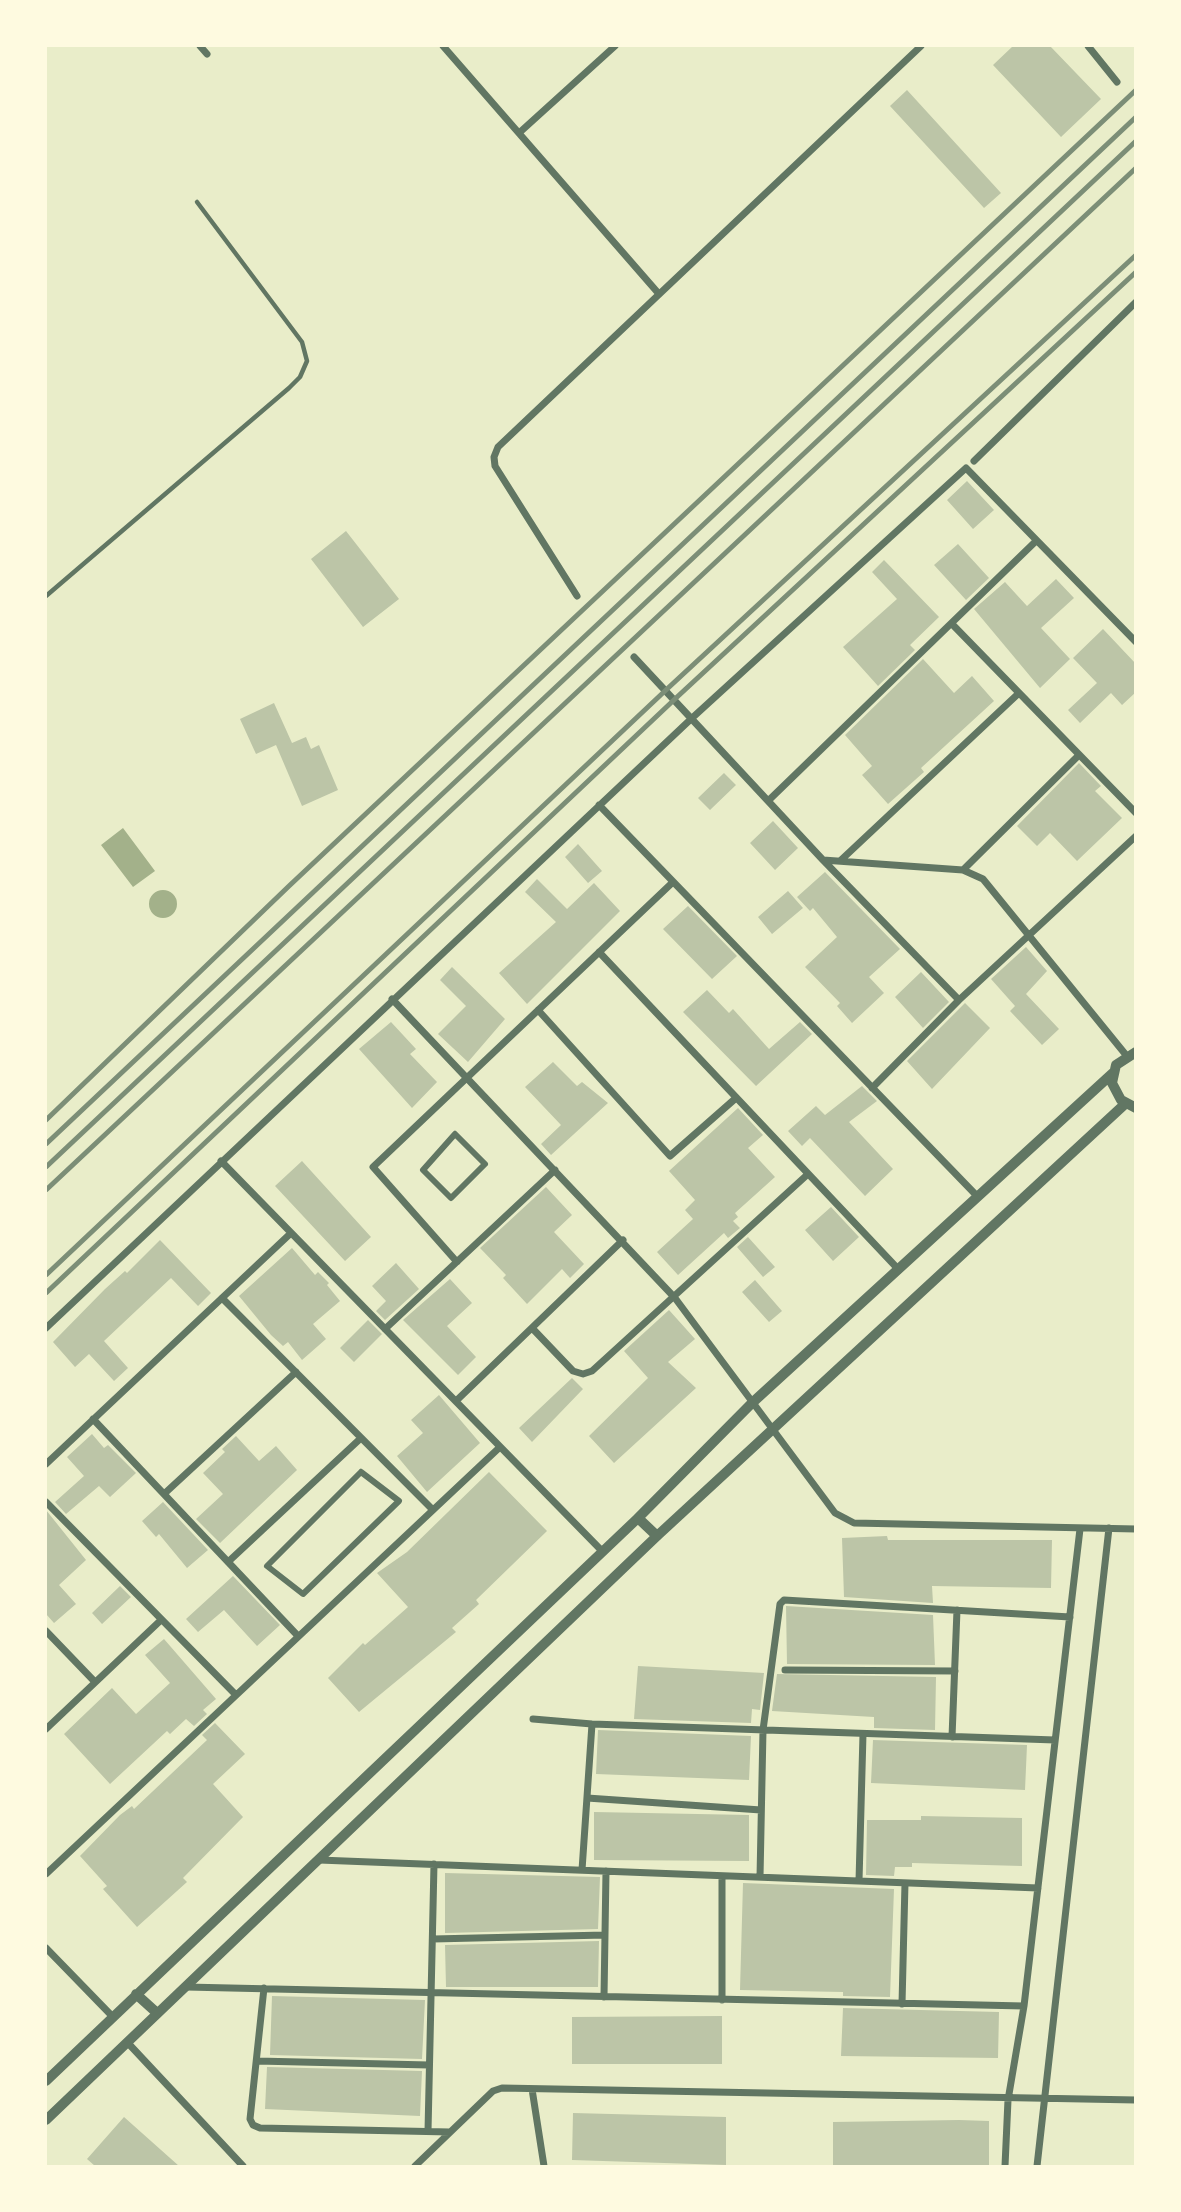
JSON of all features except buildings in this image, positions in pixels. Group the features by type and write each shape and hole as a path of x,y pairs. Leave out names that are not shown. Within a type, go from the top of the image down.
{"street":[{"path":"200,46 207,54"},
{"path":"443,46 659,295"},
{"path":"519,133 615,46"},
{"path":"577,596 495,466 494,457 498,447 921,46"},
{"path":"1088,46 1117,82"},
{"path":"974,461 1136,302"},
{"path":"46,1328 691,719 966,468 1136,642"},
{"path":"768,800 1035,541"},
{"path":"952,624 1136,813"},
{"path":"634,657 823,860 959,1000"},
{"path":"840,861 1019,693"},
{"path":"963,870 1079,755"},
{"path":"599,805 977,1196"},
{"path":"872,1088 959,1000 1136,836"},
{"path":"46,2081 603,1552 752,1403 1131,1054 983,879 963,870 823,860"},
{"path":"457,1262 373,1167 673,882"},
{"path":"599,952 899,1270"},
{"path":"392,999 623,1240 675,1298 835,1513 854,1523 1136,1529"},
{"path":"538,1010 670,1156 736,1098"},
{"path":"46,2120 657,1536 1130,1106 1115,1092 1114,1072"},
{"path":"455,1134 485,1164 451,1198 422,1170 455,1134"},
{"path":"221,1161 603,1552"},
{"path":"385,1329 555,1170"},
{"path":"532,1328 573,1371 583,1374 592,1371 808,1174"},
{"path":"46,1464 291,1233"},
{"path":"456,1401 623,1240"},
{"path":"222,1298 433,1510"},
{"path":"164,1494 296,1373"},
{"path":"93,1419 298,1636"},
{"path":"228,1562 361,1438"},
{"path":"46,1874 500,1447"},
{"path":"360,1472 399,1501 303,1594 267,1566 360,1472"},
{"path":"46,1502 236,1695"},
{"path":"638,1518 657,1536"},
{"path":"1037,2166 1109,1528"},
{"path":"1005,2166 1008,2100 1024,2006 1080,1529"},
{"path":"760,1877 763,1730 780,1604 784,1600 1070,1616"},
{"path":"953,1737 957,1610"},
{"path":"46,1729 161,1620"},
{"path":"46,1631 95,1682"},
{"path":"785,1671 955,1671"},
{"path":"533,1719 592,1724 1055,1740"},
{"path":"582,1870 592,1724"},
{"path":"859,1881 863,1734"},
{"path":"587,1798 761,1810"},
{"path":"318,1860 1038,1888"},
{"path":"428,2132 434,1864"},
{"path":"604,1997 606,1871"},
{"path":"722,1876 722,2000"},
{"path":"902,2004 905,1883"},
{"path":"433,1938 605,1935"},
{"path":"46,1948 113,2017"},
{"path":"185,1987 1024,2006"},
{"path":"264,1989 250,2119 260,2128 450,2132"},
{"path":"136,1994 157,2013"},
{"path":"127,2042 243,2166"},
{"path":"257,2061 429,2066"},
{"path":"415,2166 492,2091 533,2089 1136,2101"},
{"path":"533,2089 544,2166"}],"lane":[{"path":"46,596 289,388 300,377 307,361 302,342 197,202"},
{"path":"966,468 974,461"}],"shaded area":[{"path":"123,828 155,871 133,887 101,845"},
{"path":"163,890 173,894 177,904 173,914 163,918 153,914 149,904 153,894"}],"railway":[{"path":"46,1120 289,886 1136,90"},
{"path":"46,1144 1136,117"},
{"path":"46,1167 1136,141"},
{"path":"46,1190 1136,168"},
{"path":"46,1275 667,689 1136,255"},
{"path":"46,1293 676,698 1136,272"}]}
